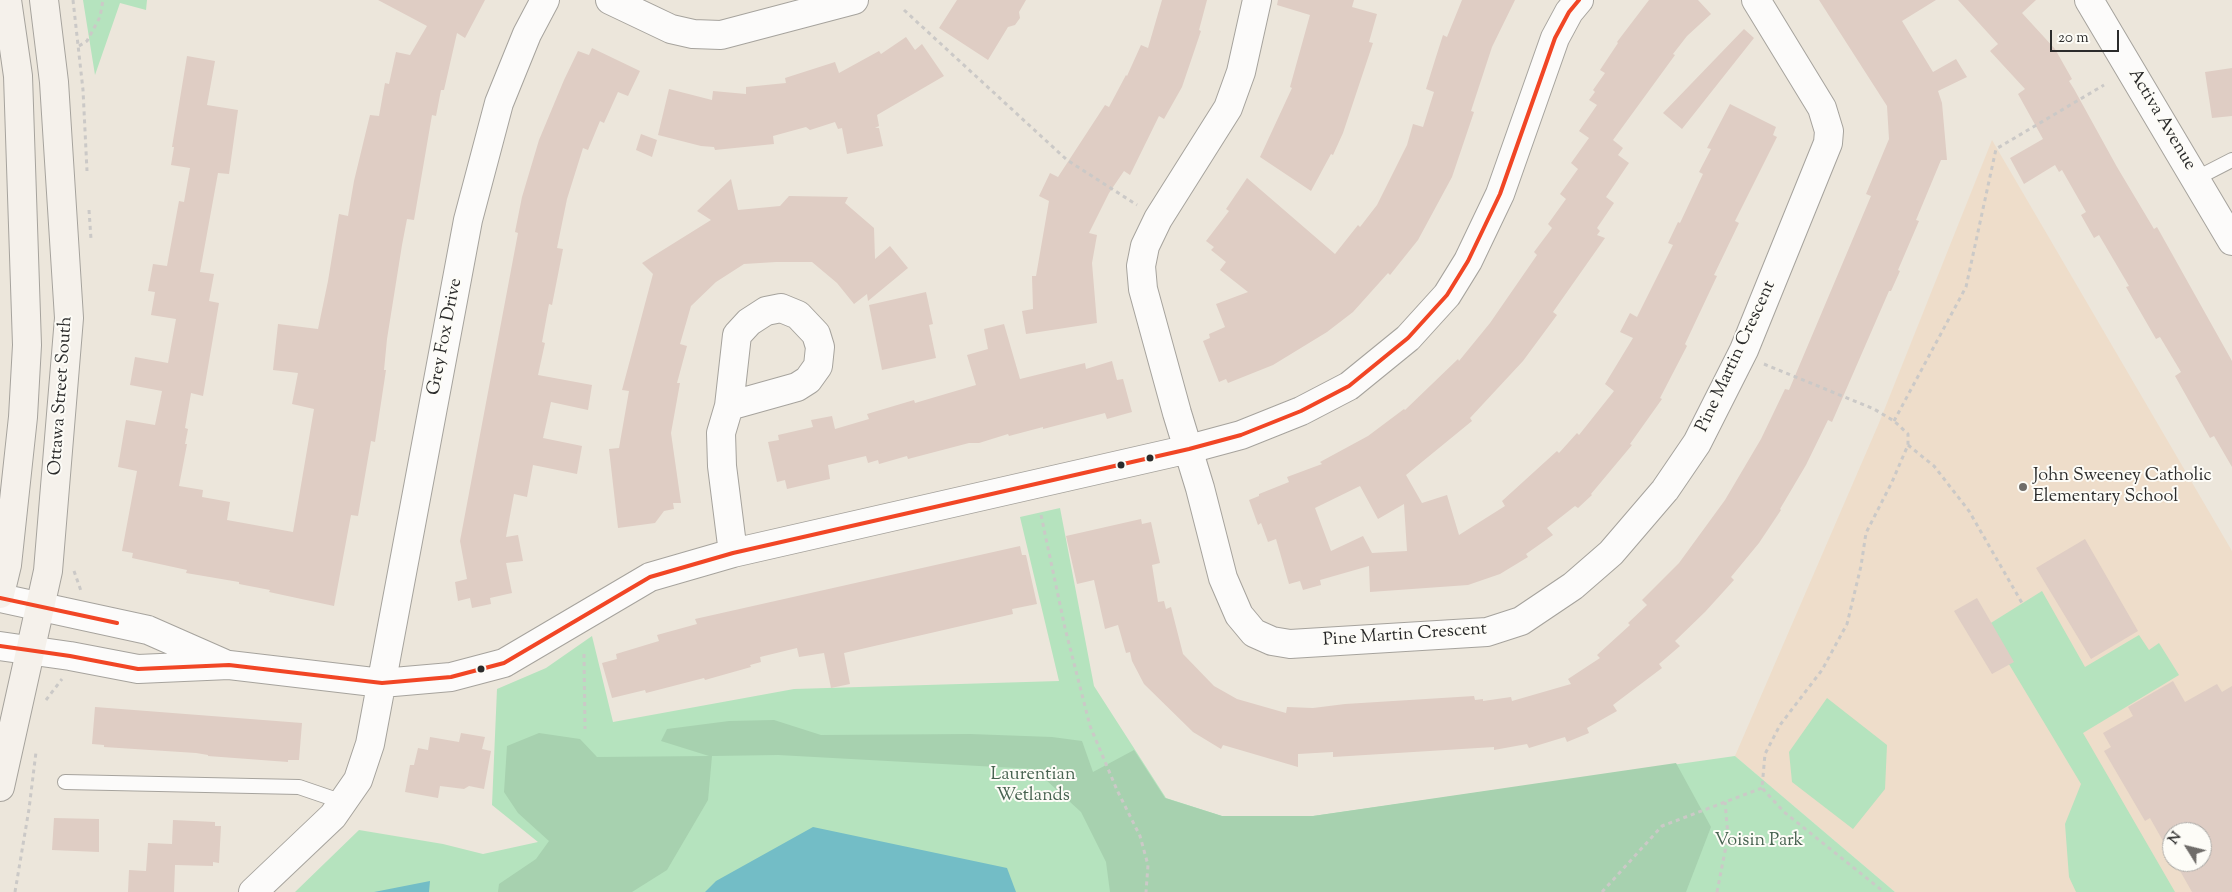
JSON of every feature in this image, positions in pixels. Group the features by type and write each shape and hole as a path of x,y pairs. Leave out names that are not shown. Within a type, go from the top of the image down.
{"main road":[{"path":"0,596 7,565 23,417 27,345 18,76 8,0"},
{"name":"Ottawa Street South","path":"0,787 48,571 69,318 54,82 44,0"}],"street":[{"name":"Grey Fox Drive","path":"253,892 333,816 358,780 370,744 468,220 499,103 527,34 545,0"},
{"path":"610,0 671,29 693,34 721,35 854,0"},
{"name":"Pine Martin Crescent","path":"1257,0 1241,72 1228,108 1158,219 1145,246 1141,266 1143,289 1226,585 1239,615 1254,633 1272,641 1290,644 1487,632 1521,621 1573,586 1617,546 1665,490 1697,443 1744,350 1828,143 1829,131 1822,108 1756,0"},
{"path":"0,646 70,656 138,669 229,665 382,684 451,677 504,663 650,578 733,554 1189,449 1241,435 1301,412 1349,386 1408,338 1447,295 1468,261 1500,194 1555,38 1569,12 1579,0"},
{"name":"Activa Avenue","path":"2089,0 2232,241"},
{"path":"729,406 721,432 722,466 733,554"},
{"path":"0,596 40,607 148,630 229,665"},
{"path":"0,620 40,607"}],"lane":[{"path":"2195,179 2232,160"},
{"path":"65,782 299,787 342,802"}],"path":[{"path":"79,46 87,41 100,17 103,0"},
{"path":"904,10 1067,160 1137,205"},
{"path":"1894,421 1966,286 1996,149 2104,85"},
{"path":"1764,364 1874,409 1894,421 1908,434 1908,445 1866,533 1861,566 1847,624 1822,670 1780,725 1766,754 1762,788 1784,812 1884,892"},
{"path":"1908,445 1934,466 1964,503 1982,530 2022,603"},
{"path":"1041,515 1065,628 1090,726 1117,790 1140,836 1148,866 1146,892"},
{"path":"584,654 585,729"},
{"path":"44,703 58,684 51,685"},
{"path":"15,892 29,809 36,750"},
{"path":"1602,892 1662,826 1762,788"},
{"path":"1717,892 1728,836 1725,802"}],"shaded area":[{"name":"John Sweeney Catholic Elementary School","path":"1992,140 2232,551 2232,892 1895,892 1735,756 1879,423"}],"green space":[{"path":"83,0 147,0 146,10 120,3 95,75"},
{"name":"Laurentian Wetlands","path":"1060,508 1094,686 1166,798 1222,816 1313,816 1735,756 1895,892 295,892 359,830 443,844 483,854 538,842 492,805 497,689 546,668 592,636 613,722 794,689 1059,681 1020,517"},
{"path":"2042,591 2085,667 2139,635 2149,650 2159,643 2179,675 2083,733 2175,892 2076,892 2069,877 2065,824 2081,784 1986,626"},
{"path":"1827,698 1887,745 1885,789 1853,829 1792,782 1789,752"},
{"path":"774,720 821,735 970,734 1052,737 1082,741 1093,772 1134,750 1165,798 1222,816 1313,816 1676,763 1711,827 1686,892 1110,892 1106,862 1081,812 1034,769 778,755 712,756 708,800 667,870 632,892 498,892 499,884 536,859 549,841 518,813 504,792 507,746 539,733 580,739 597,757 709,756 661,741 667,729 729,721"}],"water":[{"path":"813,827 1007,868 1016,892 705,892 716,881"},
{"path":"430,881 429,892 374,892"}],"building":[{"path":"378,0 485,0 465,38 457,33 444,90 441,90 436,116 432,115 414,220 407,219 402,245 387,339 384,370 386,370 375,442 371,441 358,516 351,515 334,606 269,592 270,590 239,584 239,582 186,573 187,570 132,558 133,553 122,551 137,471 118,467 126,420 155,425 162,391 130,385 135,357 168,363 176,319 151,315 155,292 148,291 153,264 167,266 179,201 184,202 190,168 171,165 174,147 172,147 187,56 215,61 207,105 238,110 229,174 218,173 200,272 214,274 209,301 219,303 203,396 191,393 185,428 188,429 185,444 187,444 179,486 203,490 202,497 230,502 227,520 293,532 314,409 292,404 298,373 273,370 278,324 318,329 339,214 348,216 354,181 370,115 379,116 385,83 389,84 396,52 410,55 427,26"},
{"path":"957,0 1026,0 1019,12 1020,18 1015,25 1008,27 988,60 939,28"},
{"path":"1162,0 1207,0 1199,30 1201,31 1182,87 1164,119 1159,116 1130,175 1124,171 1109,193 1089,233 1097,235 1092,263 1097,323 1026,334 1022,311 1033,309 1032,276 1036,276 1049,201 1039,196 1050,173 1058,177 1105,105 1109,107 1127,76 1141,45 1148,48"},
{"path":"1278,0 1354,0 1352,7 1377,14 1369,42 1373,43 1343,133 1333,155 1331,154 1311,191 1260,157 1292,88 1290,87 1310,15 1277,5"},
{"path":"1462,0 1515,0 1492,47 1471,111 1474,112 1452,177 1418,240 1390,275 1388,273 1353,312 1327,332 1273,365 1228,383 1226,379 1219,382 1203,341 1210,338 1209,334 1225,327 1216,304 1248,292 1220,270 1226,262 1211,250 1214,247 1206,241 1229,211 1226,209 1247,178 1335,254 1377,205 1407,145 1413,124 1423,127 1434,92 1426,89 1443,35 1447,37"},
{"path":"1649,0 1698,0 1711,14 1687,36 1673,54 1675,55 1613,140 1623,148 1618,155 1629,163 1606,197 1614,203 1597,228 1600,231 1597,235 1605,238 1553,312 1557,315 1523,361 1470,418 1472,421 1406,475 1422,503 1447,495 1459,535 1505,506 1502,501 1557,451 1559,453 1577,433 1579,435 1614,391 1605,384 1633,338 1620,332 1630,313 1637,317 1673,245 1668,243 1678,222 1680,223 1703,174 1699,172 1711,149 1707,148 1730,104 1776,127 1773,135 1777,137 1735,221 1739,223 1714,275 1717,276 1685,344 1687,346 1660,398 1662,399 1630,444 1632,445 1592,495 1578,508 1575,506 1547,528 1553,535 1526,554 1528,557 1500,574 1468,585 1370,592 1369,566 1320,580 1321,585 1303,590 1300,581 1289,584 1276,539 1268,542 1261,523 1258,525 1249,500 1289,482 1287,477 1322,464 1320,462 1368,436 1405,410 1458,359 1459,361 1490,323 1537,255 1534,252 1552,228 1548,224 1566,199 1560,194 1578,169 1571,163 1589,138 1579,131 1597,105 1589,100 1595,92 1593,90 1605,73 1600,70 1617,42","holes":["1360,486 1378,519 1404,504 1407,551 1372,553 1363,536 1331,551 1315,508"]},
{"path":"1819,0 1936,0 1902,21 1933,72 1956,59 1967,77 1938,91 1942,103 1947,160 1941,160 1916,220 1919,221 1898,270 1900,271 1891,291 1889,291 1832,422 1828,420 1781,510 1759,543 1731,577 1734,580 1675,641 1680,646 1659,664 1662,668 1613,705 1617,711 1587,728 1589,733 1567,742 1565,737 1529,748 1527,744 1494,750 1494,747 1333,757 1333,752 1298,754 1298,767 1223,745 1221,749 1193,732 1144,684 1132,661 1130,652 1126,653 1118,625 1105,629 1094,580 1077,584 1066,536 1141,519 1142,524 1151,522 1160,563 1152,565 1158,602 1164,601 1166,609 1171,607 1183,654 1214,686 1237,699 1286,713 1287,707 1313,708 1345,704 1474,696 1475,700 1483,699 1483,701 1511,697 1512,701 1571,684 1568,679 1600,658 1597,655 1630,625 1628,623 1647,605 1642,600 1679,563 1725,500 1761,439 1785,389 1789,390 1871,196 1866,194 1889,139 1887,106"},
{"path":"1958,0 2036,0 2022,13 2055,49 2072,79 2069,81 2117,167 2154,229 2157,227 2232,361 2232,467 2214,436 2210,438 2175,376 2181,372 2160,337 2156,339 2126,287 2129,286 2099,235 2094,238 2081,215 2086,212 2062,170 2059,172 2055,165 2024,184 2010,158 2043,139 2018,94 2025,89 1990,51 1998,44"},
{"path":"1744,29 1754,38 1682,129 1663,113"},
{"path":"906,37 915,50 922,44 944,76 877,115 879,126 875,128 879,128 883,146 847,154 842,128 838,129 835,122 810,130 806,127 773,136 774,144 715,150 714,147 701,146 658,135 669,89 712,100 713,91 746,94 746,87 786,83 785,78 835,62 839,73 879,51 881,54"},
{"path":"592,48 640,71 628,96 618,92 604,123 600,121 588,150 583,148 567,199 557,248 563,249 552,305 549,304 542,342 545,343 538,375 592,385 588,410 551,402 543,438 582,446 577,474 533,465 527,497 514,494 506,537 518,535 523,561 506,563 512,593 490,598 491,604 472,608 470,598 458,601 455,582 467,579 460,541 518,233 515,232 522,197 539,140 564,80 578,51 589,55"},
{"path":"2232,68 2232,116 2212,118 2205,72"},
{"path":"641,134 657,140 652,157 636,150"},
{"path":"731,179 738,210 780,206 789,196 848,197 845,203 874,228 875,259 890,246 908,268 868,301 867,294 854,304 837,283 812,262 744,264 716,282 691,306 680,344 687,346 677,383 680,383 671,433 681,503 673,503 674,509 664,511 655,523 618,528 609,449 619,448 629,391 622,390 653,274 642,263 711,220 697,211"},
{"path":"926,292 933,324 929,325 936,358 882,370 869,305"},
{"path":"1004,324 1020,379 1085,363 1086,369 1112,361 1117,380 1123,379 1132,412 1107,419 1105,413 1043,429 1043,427 1009,436 1008,434 979,443 969,443 908,459 907,456 879,464 878,460 868,463 866,456 828,465 830,479 787,489 785,480 777,482 768,442 779,440 778,435 813,427 811,420 832,416 835,429 869,419 867,414 914,400 915,403 976,385 967,355 988,349 984,329"},
{"path":"2085,539 2138,631 2091,659 2036,568"},
{"path":"1020,546 1022,555 1026,555 1037,604 1012,609 1013,614 844,653 850,684 831,688 824,653 799,657 797,648 760,657 761,662 750,665 751,667 705,680 704,678 646,693 645,690 612,698 602,663 617,659 616,654 659,641 657,635 697,624 695,619"},
{"path":"1977,598 2014,662 1992,674 1954,611"},
{"path":"2173,681 2185,702 2217,684 2222,692 2232,686 2232,892 2192,892 2181,872 2212,872 2212,822 2162,822 2162,839 2150,818 2145,821 2104,751 2111,747 2103,733 2133,716 2128,707"},
{"path":"95,707 302,723 299,760 288,760 288,762 208,756 196,753 104,747 104,745 92,744"},
{"path":"461,733 485,737 482,749 491,751 484,789 469,786 464,789 440,786 438,798 405,792 410,765 414,765 418,748 428,750 430,737 459,742"},
{"path":"54,818 99,819 99,852 52,850"},
{"path":"173,820 215,822 215,826 221,826 219,863 213,862 213,866 175,865 174,892 128,892 129,870 146,871 148,843 172,844"}],"transit line":[{"path":"0,646 70,656 138,669 229,665 382,683 451,677 504,663 650,577 733,553 1189,449 1241,435 1301,411 1349,386 1408,338 1447,295 1468,261 1500,194 1555,38 1569,12 1579,0"},
{"path":"0,598 117,623"}],"place":[{"name":"John Sweeney Catholic Elementary School","path":"2023,487"}],"park label":[{"name":"Voisin Park","path":"1759,842"}]}
